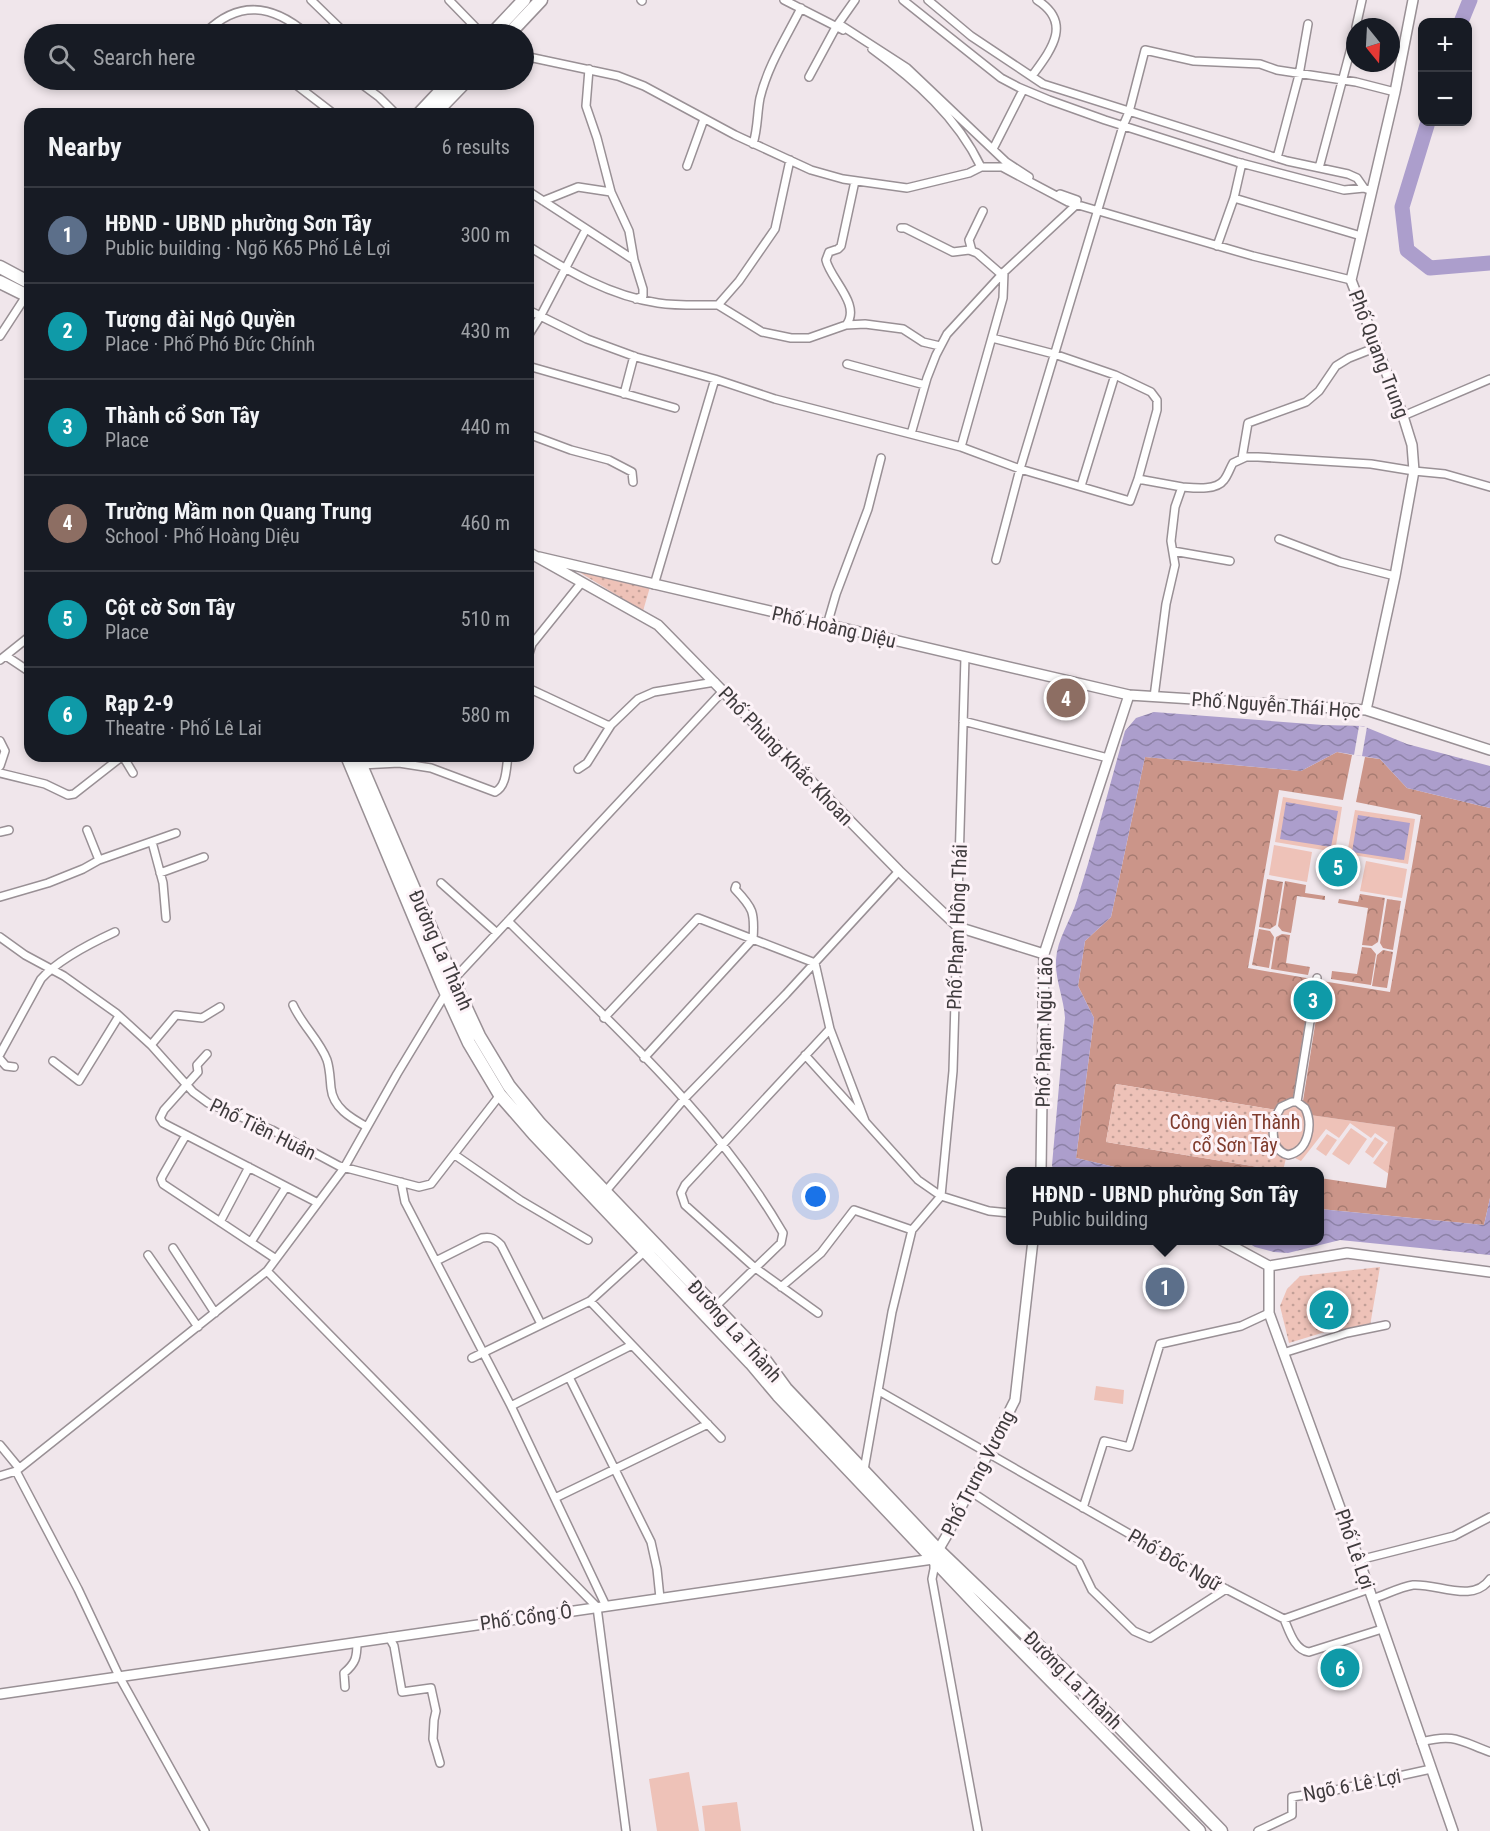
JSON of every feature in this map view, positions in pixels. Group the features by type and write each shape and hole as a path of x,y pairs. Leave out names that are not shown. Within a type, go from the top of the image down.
{"highway":[{"path":"501,24 524,0"},
{"path":"518,24 541,0"},
{"path":"425,108 442,90"},
{"path":"440,108 457,90"},
{"path":"0,267 24,280"},
{"path":"0,282 24,294"},
{"name":"Đường La Thành","path":"349,762 446,993 469,1043 501,1095 534,1134 936,1555 1074,1705 1199,1831"},
{"name":"Đường La Thành","path":"360,762 453,980 479,1036 509,1086 540,1124 761,1355 786,1389 864,1470 936,1555 1080,1686 1221,1831"}],"street":[{"path":"311,0 337,24"},
{"path":"450,0 473,24"},
{"path":"784,0 838,25 907,68 1006,162 1030,178 1077,201 1076,205"},
{"path":"809,77 855,0"},
{"path":"903,0 1001,78 1023,90 1123,126 1242,163 1344,190 1368,190"},
{"path":"928,0 971,36 1043,84 1277,158 1348,174 1357,178 1368,190"},
{"path":"1032,76 1049,53 1058,30 1056,21 1046,6 1037,0"},
{"path":"1358,18 1362,0"},
{"name":"Phố Quang Trung","path":"1366,710 1395,576 1414,471 1412,445 1403,416 1351,280 1368,190 1395,92 1413,0"},
{"path":"213,24 241,8 262,6 282,15 294,24"},
{"path":"753,144 758,131 761,97 774,57 801,9"},
{"path":"1277,158 1299,75 1308,24"},
{"path":"838,25 926,93 961,132 981,167"},
{"path":"996,560 1020,469 1129,112 1145,50 1194,61 1260,64 1299,75 1356,82 1395,92"},
{"path":"534,58 618,76 644,86 753,144 811,170 855,181 907,188 969,173 981,167 1002,167 1076,205 1217,246 1351,280"},
{"path":"1319,168 1346,66"},
{"path":"589,69 586,106 611,192 629,231 634,260 643,289 643,296 636,299"},
{"path":"303,90 326,108"},
{"path":"370,90 390,108"},
{"path":"993,149 1023,90"},
{"path":"687,166 704,119"},
{"path":"718,305 739,281 775,229 790,160"},
{"path":"1217,246 1234,198 1242,163"},
{"path":"846,325 850,317 847,297 831,273 826,260 829,252 841,246 855,181"},
{"path":"543,201 578,187 611,192"},
{"path":"534,195 634,260"},
{"path":"1234,198 1361,236"},
{"path":"911,434 925,385 940,346 952,328 1002,273 1076,205"},
{"path":"972,251 969,240 983,211"},
{"path":"901,228 953,252 977,253 1002,273 1003,298 961,447"},
{"path":"534,326 586,229"},
{"path":"534,250 583,279 636,299 686,305 718,305 762,333 809,338 846,325 865,324 903,328 923,342 940,346"},
{"path":"0,336 24,302"},
{"path":"534,314 586,339 634,356 775,399 961,447 1020,469 1130,501 1157,410 1156,400 1151,392 1115,375 1054,354 992,338"},
{"path":"1242,458 1248,423 1306,402 1319,391 1336,366 1377,347"},
{"path":"624,394 634,356"},
{"path":"847,364 925,385"},
{"path":"534,368 675,408"},
{"path":"1081,486 1115,375"},
{"path":"654,585 715,379"},
{"path":"1403,416 1490,379"},
{"path":"534,436 609,460 632,472 633,482"},
{"path":"1138,479 1182,487 1216,486 1225,480 1233,463 1242,458 1258,457 1371,464 1445,474 1490,487"},
{"path":"827,625 836,594 868,509 881,458"},
{"path":"1154,697 1166,604 1175,565 1171,541 1175,507 1182,487"},
{"path":"1279,539 1340,562 1395,576"},
{"path":"1173,551 1230,561"},
{"name":"Phố Phùng Khắc Khoan","path":"534,555 658,626 899,872 958,927 1044,954"},
{"name":"Phố Hoàng Diệu","path":"539,557 1129,695"},
{"path":"571,576 574,566"},
{"path":"534,642 582,582"},
{"path":"24,641 3,658 24,669"},
{"name":"Phố Phạm Hồng Thái","path":"941,1196 953,1071 965,657"},
{"path":"578,769 587,763 611,725 638,699 654,692 715,682"},
{"path":"534,691 611,725"},
{"path":"453,980 723,691"},
{"name":"Phố Nguyễn Thái Học","path":"1129,695 1366,710 1490,750"},
{"name":"Phố Phạm Ngũ Lão","path":"1041,1167 1044,954 1129,695"},
{"path":"963,721 1108,758"},
{"path":"0,741 5,751 0,766"},
{"path":"0,773 45,784 68,795 76,792 115,762"},
{"path":"128,762 133,773"},
{"path":"386,762 431,768 495,792 503,784 507,762"},
{"path":"0,832 9,830"},
{"path":"87,830 99,860"},
{"path":"0,897 48,883 99,860 176,833"},
{"path":"152,842 163,883 166,918"},
{"path":"160,873 204,857"},
{"path":"605,1192 685,1098 899,872"},
{"path":"441,883 497,933"},
{"path":"644,1058 753,939 754,918 751,908 735,889 736,886"},
{"path":"604,1018 698,918 815,963"},
{"path":"508,921 685,1098 722,1145 783,1233 781,1243 715,1306"},
{"path":"0,1054 41,979 50,969 92,943 115,932"},
{"name":"Phố Tiền Huân","path":"0,937 25,956 99,1000 151,1045 185,1085 214,1107 272,1130 344,1168 419,1187 431,1184 501,1095"},
{"path":"815,963 830,1029 865,1121"},
{"path":"1298,1102 1317,978"},
{"path":"0,1476 18,1470 267,1271 344,1168 446,993"},
{"path":"293,1005 328,1061 332,1094 337,1104 347,1115 367,1127"},
{"path":"151,1045 176,1015 205,1017 220,1007"},
{"path":"53,1061 79,1081 119,1016"},
{"path":"818,1313 756,1268 685,1205 681,1193 685,1185 830,1029"},
{"path":"207,1054 197,1065 198,1072 164,1110 160,1118 163,1123 318,1203"},
{"path":"805,1055 918,1180 941,1196 990,1211 1006,1213"},
{"path":"0,1059 6,1066 14,1067"},
{"path":"1298,1102 1307,1111 1309,1128 1299,1151 1288,1155 1280,1151 1275,1143 1274,1125 1281,1107 1287,1103 1298,1102"},
{"path":"186,1135 161,1179 163,1184 276,1259"},
{"path":"455,1155 520,1200 588,1240"},
{"path":"220,1222 249,1167"},
{"path":"401,1182 405,1202 511,1406 555,1498 602,1606 626,1831"},
{"path":"251,1242 286,1187"},
{"path":"864,1470 892,1312 912,1230 941,1196"},
{"path":"781,1287 821,1253 854,1210 912,1230"},
{"path":"436,1261 482,1238 488,1237 496,1240 501,1245 541,1324"},
{"name":"Phố Trưng Vương","path":"936,1555 1014,1400 1032,1245"},
{"path":"1230,1245 1269,1266 1347,1253 1490,1272"},
{"path":"173,1248 215,1313"},
{"path":"472,1358 590,1301 645,1251"},
{"path":"148,1255 198,1327"},
{"name":"Phố Lê Lợi","path":"1269,1266 1269,1313 1359,1560 1453,1831"},
{"path":"267,1271 602,1606"},
{"path":"590,1301 721,1438"},
{"path":"1083,1508 1104,1441 1129,1447 1160,1344 1241,1326 1269,1313"},
{"path":"1283,1353 1347,1333 1386,1325"},
{"path":"511,1406 632,1345"},
{"path":"569,1377 651,1542 660,1598"},
{"name":"Phố Đốc Ngữ","path":"879,1391 1226,1589 1284,1619"},
{"path":"555,1498 708,1424"},
{"path":"0,1446 18,1470 119,1676 205,1831"},
{"path":"970,1491 1079,1563 1092,1590 1134,1631 1150,1638 1226,1589"},
{"path":"1359,1560 1454,1536 1490,1517"},
{"path":"936,1555 932,1579 978,1831"},
{"name":"Phố Cổng Ô","path":"0,1694 660,1598 936,1555"},
{"path":"1382,1629 1309,1652 1302,1651 1298,1647 1284,1619 1370,1594 1411,1586 1474,1590 1490,1579"},
{"path":"389,1637 394,1646 402,1692 431,1688 436,1711 433,1739 440,1763"},
{"path":"345,1687 344,1673 354,1665 357,1657 357,1642"},
{"path":"1421,1742 1440,1737 1458,1739 1490,1752"},
{"name":"Ngõ 6 Lê Lợi","path":"1258,1831 1292,1815 1292,1797 1348,1788 1431,1769"}],"green space":[{"path":"579,572 650,587 643,611"},
{"path":"1337,752 1352,755 1343,800 1279,790 1248,968 1312,979 1293,1099 1285,1101 1276,1110 1116,1084 1106,1142 1259,1167 1115,1167 1076,1158 1094,1018 1078,986 1085,941 1111,917 1145,757 1301,771"},
{"path":"1365,757 1380,759 1407,788 1490,808 1490,1198 1484,1225 1324,1209 1324,1179 1386,1188 1395,1127 1310,1115 1308,1106 1303,1101 1322,981 1390,992 1421,815 1356,802"},
{"path":"1283,797 1342,807 1335,852 1275,842"},
{"path":"1355,810 1415,819 1408,864 1347,854"},
{"path":"1274,845 1312,852 1307,882 1269,875"},
{"path":"1366,861 1407,869 1402,898 1360,891"},
{"path":"1267,879 1283,882 1276,925 1270,929 1259,927"},
{"path":"1285,881 1306,885 1305,893 1325,896 1325,900 1297,896 1291,933 1282,931 1278,926"},
{"path":"1360,894 1385,898 1378,942 1372,946 1362,945 1368,908 1338,903 1339,899 1358,902"},
{"path":"1387,899 1401,901 1393,950 1383,948 1380,943"},
{"path":"1259,929 1270,931 1274,937 1269,968 1252,965"},
{"path":"1282,934 1290,935 1286,963 1310,967 1308,975 1271,969 1276,937"},
{"path":"1362,947 1371,948 1376,954 1371,985 1331,979 1332,971 1357,974"},
{"path":"1383,950 1393,952 1387,988 1372,986 1377,955"},
{"name":"Công viên Thành cổ Sơn Tây","path":"1116,1084 1276,1110 1271,1123 1271,1137 1276,1149 1286,1158 1284,1167 1259,1167 1106,1142"},
{"path":"1289,1106 1301,1108 1306,1121 1306,1132 1295,1148 1287,1150 1281,1148 1277,1140 1277,1126 1281,1114"},
{"path":"1310,1115 1395,1127 1389,1174 1373,1163 1388,1142 1375,1133 1371,1138 1350,1123 1339,1138 1326,1129 1301,1161 1295,1158 1305,1145"},
{"path":"1351,1128 1367,1139 1349,1165 1332,1154"},
{"path":"1327,1134 1337,1140 1326,1156 1316,1149"},
{"path":"1375,1137 1384,1143 1373,1158 1365,1152"},
{"path":"1380,1267 1370,1326 1325,1332 1289,1343 1280,1306 1287,1289 1300,1276"},
{"path":"1096,1386 1124,1390 1123,1404 1094,1400"},
{"path":"689,1772 699,1831 657,1831 649,1779"},
{"path":"737,1802 741,1831 705,1831 702,1806"}],"water":[{"path":"1154,712 1363,726 1407,744 1490,766 1490,808 1407,788 1380,759 1337,752 1301,771 1145,757 1111,917 1085,941 1078,986 1094,1018 1076,1158 1115,1167 1052,1167 1065,1018 1057,975 1057,952 1084,879 1125,731 1136,718"},
{"path":"1286,802 1338,811 1331,847 1280,839"},
{"path":"1358,815 1410,823 1404,860 1352,852"},
{"path":"1490,1198 1490,1255 1340,1240 1324,1244 1324,1209 1484,1225"},
{"path":"1252,1245 1320,1245 1288,1253"}],"pier":[{"path":"1359,726 1367,727 1362,756 1354,755"}],"waterway":[{"path":"1463,18 1470,0"},
{"path":"1427,126 1402,207 1407,250 1430,268 1490,263"}],"place":[{"name":"Trường Mầm non Quang Trung","path":"1066,698"},
{"name":"Cột cờ Sơn Tây","path":"1338,867"},
{"name":"Thành cổ Sơn Tây","path":"1313,1000"},
{"name":"HĐND - UBND phường Sơn Tây","path":"1165,1287"},
{"name":"Tượng đài Ngô Quyền","path":"1329,1310"},
{"name":"Rạp 2-9","path":"1340,1668"}]}
